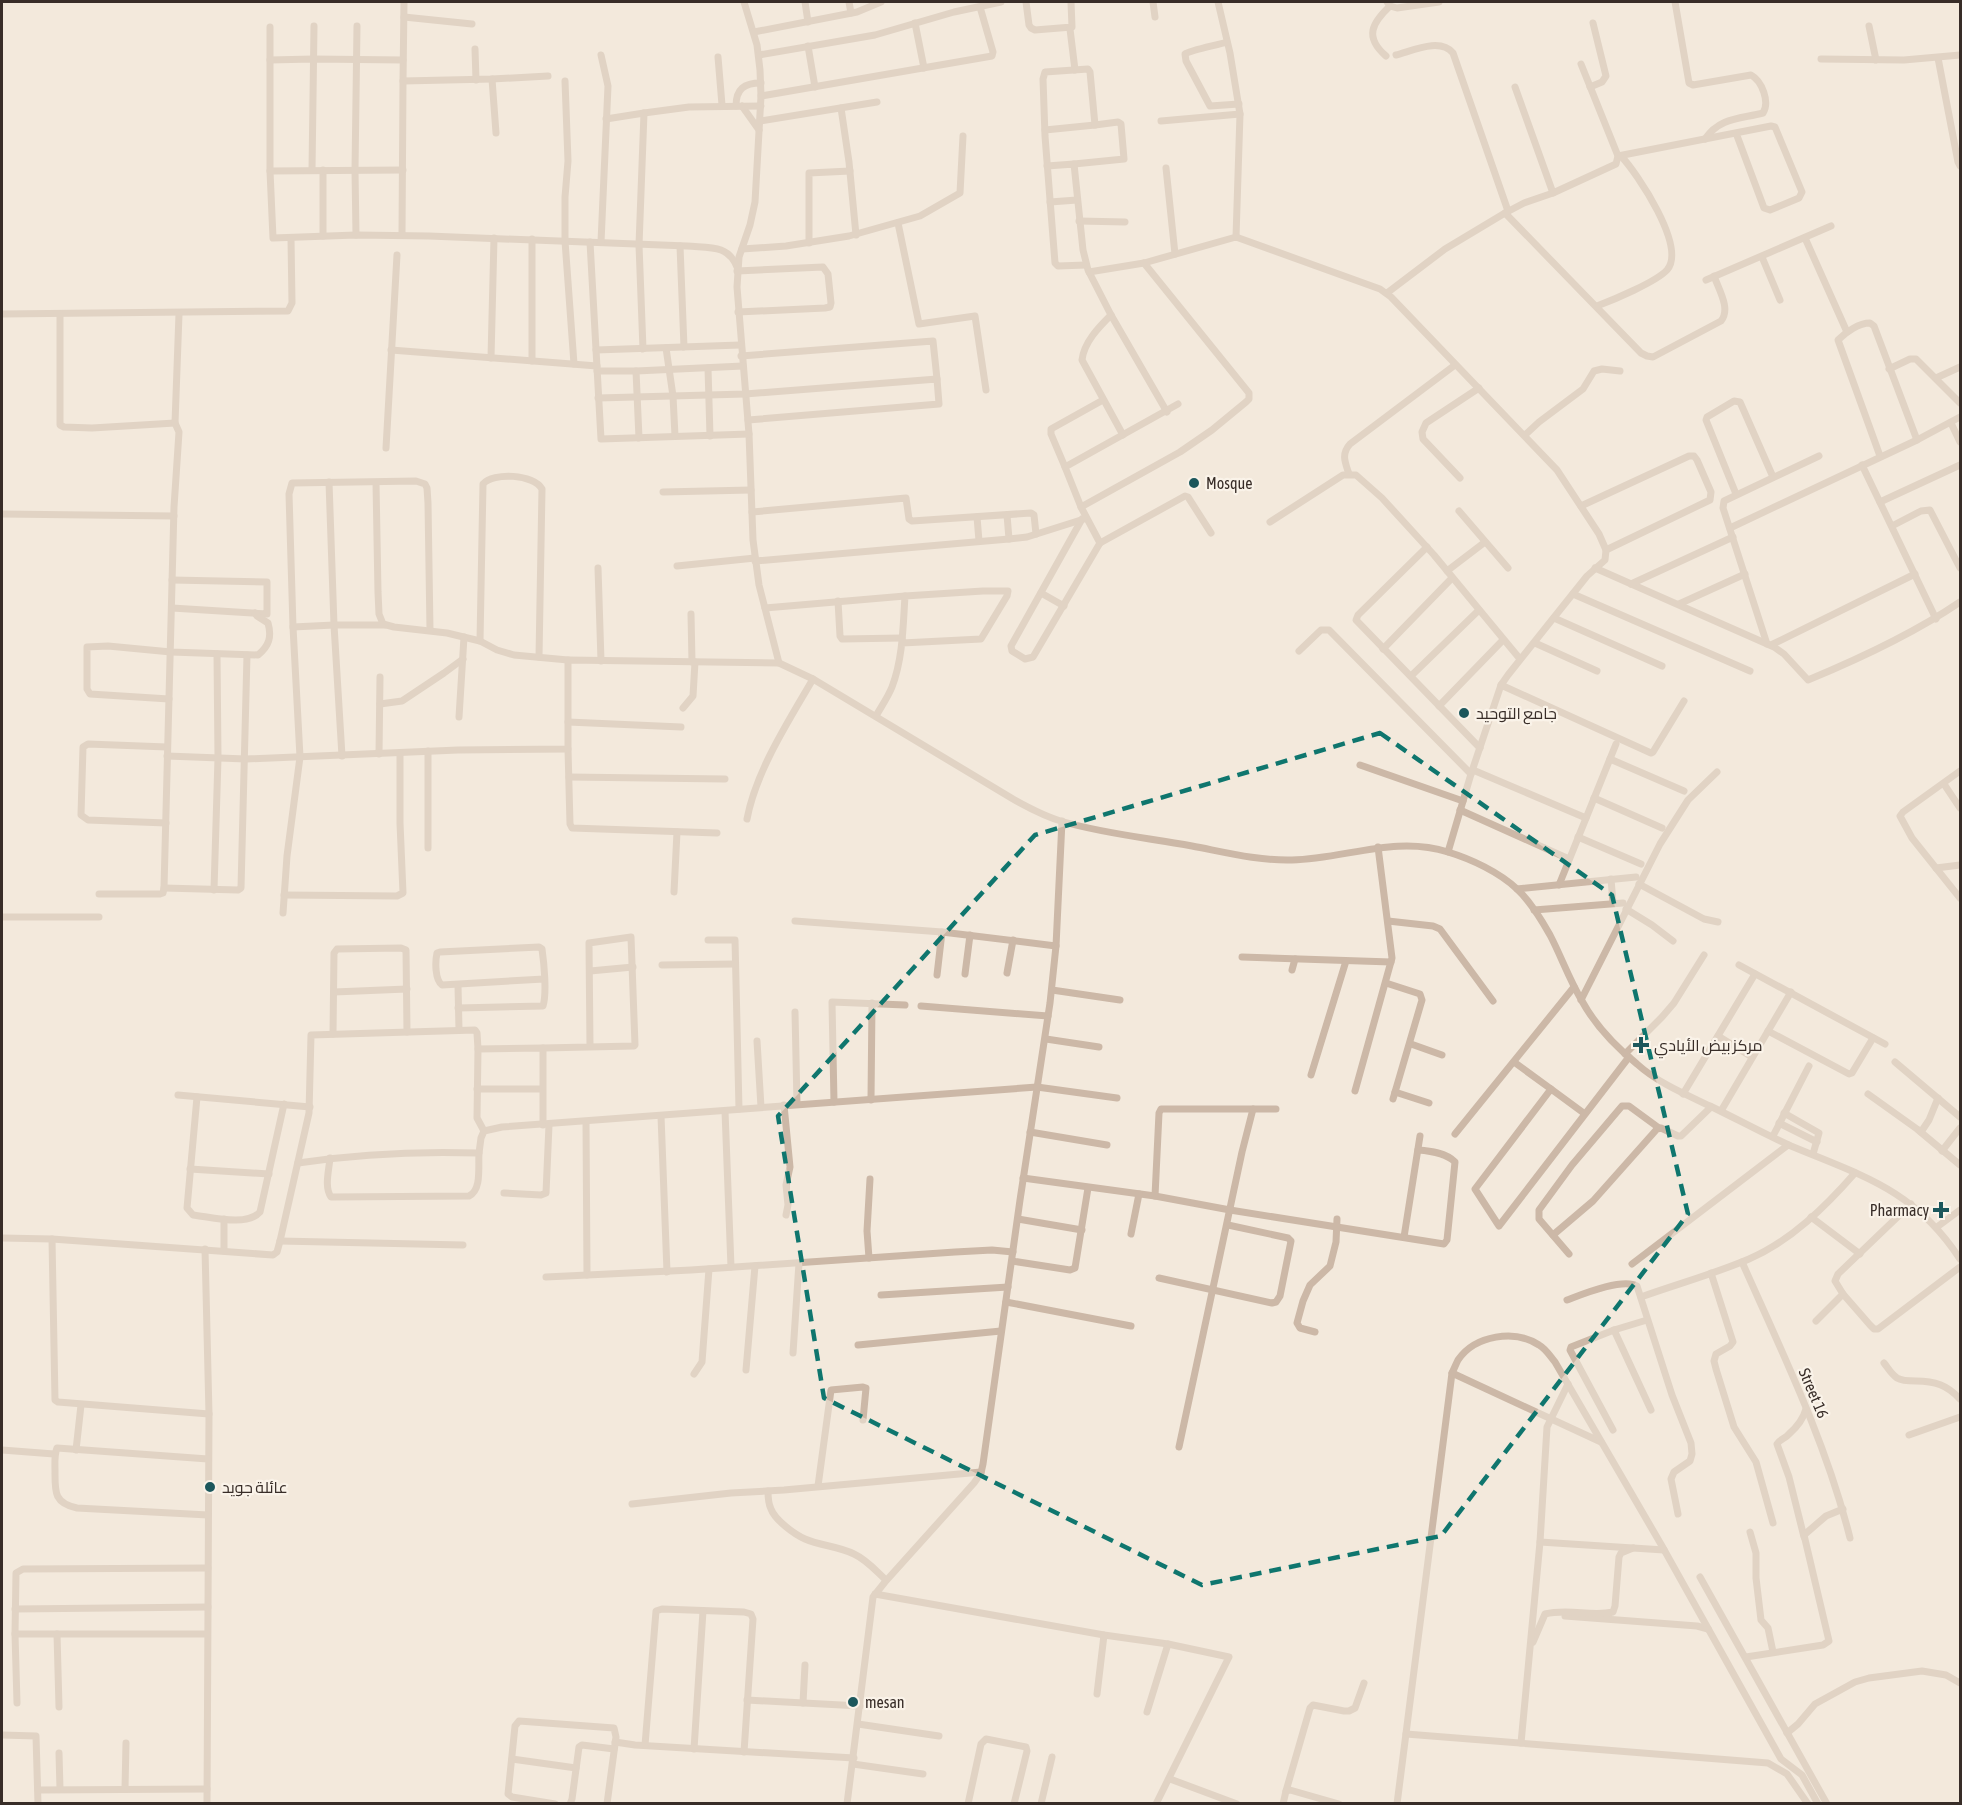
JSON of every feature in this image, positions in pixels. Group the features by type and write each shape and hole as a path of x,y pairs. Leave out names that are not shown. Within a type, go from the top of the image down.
{"street":[{"path":"402,235 404,2"},
{"path":"744,2 759,55 761,106 755,202 737,269 738,312 749,434 755,559 779,663"},
{"path":"805,2 808,22"},
{"path":"849,2 851,13"},
{"path":"754,32 851,13 881,2"},
{"path":"759,55 875,35 1001,2"},
{"path":"1026,2 1030,28 1070,29"},
{"path":"1071,2 1073,25 1070,29 1075,70"},
{"path":"1153,2 1155,17"},
{"path":"1218,2 1240,114 1236,237"},
{"path":"1386,56 1376,45 1373,33 1376,22 1389,4 1397,8 1439,2"},
{"path":"1675,2 1689,83 1693,85 1751,75 1757,78 1765,99 1766,108 1763,113 1737,117 1715,128 1705,139"},
{"path":"761,96 993,55 980,7"},
{"path":"404,17 472,24"},
{"path":"915,23 924,68"},
{"path":"1590,87 1602,82 1606,76 1593,23"},
{"path":"312,170 314,26"},
{"path":"356,235 357,26"},
{"path":"1869,26 1875,60"},
{"path":"270,27 270,171 272,235 275,238 402,235 680,246 723,250 733,257 737,269"},
{"path":"1227,42 1189,51 1185,54 1186,61 1207,104 1210,106 1239,104"},
{"path":"1396,55 1438,45 1448,47 1453,53 1507,212 1641,353 1647,357 1653,357 1721,321 1726,309 1714,276"},
{"path":"808,46 815,87"},
{"path":"475,49 476,80"},
{"path":"601,55 608,86 601,242"},
{"path":"1821,59 1875,60 1960,55"},
{"path":"718,57 722,105"},
{"path":"1938,58 1960,166"},
{"path":"270,60 403,60"},
{"path":"1581,64 1619,156 1634,170 1668,235 1670,262 1665,271 1652,280 1597,306"},
{"path":"1095,125 1090,71 1087,69 1043,73 1044,130 1056,265 1088,268 1144,263 1236,237 1387,293 1557,470 1606,550 1605,560 1573,594 1520,659 1502,685 1448,852"},
{"path":"403,81 492,80 548,76"},
{"path":"492,80 496,133"},
{"path":"565,81 568,161 566,241 574,364"},
{"path":"759,129 739,106 736,95 740,88 750,83 761,82"},
{"path":"1515,87 1553,193"},
{"path":"760,121 877,102"},
{"path":"606,119 678,108 722,105 761,106"},
{"path":"841,108 856,235"},
{"path":"643,349 639,244 644,113"},
{"path":"1161,121 1240,114"},
{"path":"1044,130 1120,123 1124,159 1047,166"},
{"path":"1619,156 1771,126 1775,127 1802,192 1799,198 1770,210 1764,208 1736,133"},
{"path":"742,249 809,243 856,235 926,214 959,195 963,136"},
{"path":"1387,293 1445,249 1507,212 1614,166 1619,156"},
{"path":"1074,164 1079,221 1088,268 1111,315 1167,412"},
{"path":"1166,168 1175,254"},
{"path":"322,170 323,236"},
{"path":"270,171 403,170"},
{"path":"809,243 808,173 850,171"},
{"path":"1050,202 1077,200"},
{"path":"1079,221 1125,222"},
{"path":"898,223 919,324 975,316 986,390"},
{"path":"1706,280 1831,226"},
{"path":"2,315 288,311 292,303 291,238"},
{"path":"491,358 494,238"},
{"path":"1805,238 1847,332"},
{"path":"532,239 532,361"},
{"path":"590,242 601,439 749,434"},
{"path":"680,246 684,347"},
{"path":"386,448 397,255"},
{"path":"1762,256 1780,300"},
{"path":"1081,507 1159,465 1197,441 1246,402 1250,396 1144,263"},
{"path":"737,269 823,267 828,274 831,303 831,307 825,308 738,312"},
{"path":"60,314 60,425 92,428 175,423"},
{"path":"99,894 160,894 163,893 164,888 174,507 179,432 175,423 179,314"},
{"path":"1111,315 1093,335 1082,357 1083,364 1123,435"},
{"path":"1880,456 1838,341 1847,332 1864,323 1872,324 1917,440"},
{"path":"741,356 933,341 939,404 748,420"},
{"path":"596,350 740,345"},
{"path":"666,348 673,396 675,436"},
{"path":"391,350 636,371 742,366"},
{"path":"1890,369 1910,359 1916,359 1960,403"},
{"path":"1349,474 1344,456 1346,448 1455,365"},
{"path":"1936,378 1960,367"},
{"path":"708,368 710,436"},
{"path":"1525,435 1583,389 1594,371 1602,369 1620,371"},
{"path":"636,371 639,438"},
{"path":"598,398 746,394 937,379"},
{"path":"1460,478 1423,439 1422,432 1426,423 1479,388"},
{"path":"1100,543 1084,519 1065,466 1050,434 1051,429 1103,400"},
{"path":"1736,494 1706,420 1707,417 1734,401 1740,402 1773,477"},
{"path":"1065,466 1178,404"},
{"path":"1730,528 1917,440 1960,417"},
{"path":"1951,423 1960,442"},
{"path":"1581,506 1689,456 1694,456 1697,460 1711,492 1710,500 1606,550"},
{"path":"1769,644 1723,504 1725,500 1736,494 1819,456"},
{"path":"1862,465 1936,619"},
{"path":"1880,502 1960,465"},
{"path":"1270,522 1342,475 1356,475 1382,498 1427,547 1520,659"},
{"path":"480,641 483,484 494,477 532,479 540,484 542,489 539,657"},
{"path":"283,913 287,856 300,757 293,627 290,485 294,482 416,481 427,488 429,630"},
{"path":"329,482 342,756"},
{"path":"376,483 379,614 381,622 385,625"},
{"path":"663,492 751,490"},
{"path":"1084,519 1011,646 1011,650 1027,659 1032,658 1100,543 1183,496 1188,497 1211,533"},
{"path":"752,512 906,498 909,519 912,521 1032,513 1036,534"},
{"path":"1892,526 1921,511 1930,510 1960,568"},
{"path":"1459,511 1508,568"},
{"path":"2,514 174,516"},
{"path":"1007,515 1009,539"},
{"path":"977,517 979,541"},
{"path":"677,566 1009,539 1036,534 1084,519"},
{"path":"1631,584 1733,537"},
{"path":"1447,571 1485,542"},
{"path":"1427,547 1357,617 1357,622 1480,748"},
{"path":"598,568 601,661"},
{"path":"1595,568 1769,644 1784,654 1808,680 1904,636 1936,619 1960,602"},
{"path":"1679,604 1745,574"},
{"path":"1769,644 1915,574"},
{"path":"1383,649 1452,578"},
{"path":"172,580 267,582 267,614 172,608"},
{"path":"765,608 838,601 906,596 1005,590 1009,593 981,639 842,639 838,601"},
{"path":"1041,592 1064,606"},
{"path":"1573,594 1750,671"},
{"path":"876,717 891,687 902,640 906,596"},
{"path":"1411,676 1479,610"},
{"path":"169,699 90,694 87,689 87,647 108,646 171,652 258,655 267,647 271,635 267,623 255,613"},
{"path":"683,708 693,696 694,662 691,614"},
{"path":"1554,618 1662,666"},
{"path":"293,627 385,625 429,630 480,641 509,654 568,660 779,663 813,679 1013,799 1037,812 1062,821 1101,831 1272,859 1309,859 1402,845 1423,846 1476,862 1517,889 1534,910 1551,938 1581,1000 1611,1041 1627,1055 1659,1080 1683,1094 1788,1144 1867,1177 1911,1204 1937,1227 1960,1259"},
{"path":"1299,651 1321,630 1329,630 1472,772 1586,818"},
{"path":"459,717 464,637"},
{"path":"1439,705 1503,640"},
{"path":"1535,643 1597,670"},
{"path":"214,890 218,758 217,654"},
{"path":"164,888 238,890 240,888 248,655"},
{"path":"380,704 402,701 463,659"},
{"path":"568,660 568,749 572,828 717,833"},
{"path":"379,754 380,677"},
{"path":"747,819 750,801 757,782 813,679"},
{"path":"1502,685 1651,753 1684,701"},
{"path":"568,722 681,727"},
{"path":"1559,885 1616,744"},
{"path":"166,823 88,820 81,815 83,747 85,745 167,747"},
{"path":"167,756 246,759 428,750 568,749"},
{"path":"428,750 428,848"},
{"path":"284,895 397,896 403,893 400,753"},
{"path":"1610,759 1684,791"},
{"path":"1360,765 1463,801"},
{"path":"1960,771 1900,816 1912,838 1960,898"},
{"path":"1581,1000 1637,880 1688,800 1717,772"},
{"path":"569,777 725,779"},
{"path":"1944,784 1960,808"},
{"path":"1594,798 1662,828"},
{"path":"1460,810 1569,859"},
{"path":"847,1803 854,1761 871,1604 875,1594 966,1493 981,1472 985,1458 1001,1331 1052,990 1062,821"},
{"path":"674,892 676,832"},
{"path":"1578,837 1641,864"},
{"path":"1354,1091 1386,983 1392,953 1378,847"},
{"path":"1936,868 1960,865"},
{"path":"1611,879 1613,903"},
{"path":"1517,889 1611,879 1637,880 1704,919 1718,922"},
{"path":"1534,910 1613,903 1625,906 1673,941"},
{"path":"2,917 99,917"},
{"path":"795,921 942,932 1056,946"},
{"path":"1388,921 1433,926 1440,929 1493,1001"},
{"path":"937,975 942,932"},
{"path":"965,974 970,935"},
{"path":"478,1049 590,1047 635,1045 633,938 630,936 590,943 590,1047"},
{"path":"708,940 735,939 739,1109"},
{"path":"1007,974 1013,940"},
{"path":"458,1008 540,1007 544,1002 544,980 543,952 539,947 438,952 436,957 438,983 442,985 544,980"},
{"path":"333,1034 334,953 337,949 405,949 407,1032"},
{"path":"1551,1089 1475,1189 1499,1226 1627,1055 1668,1010 1704,955"},
{"path":"1242,957 1391,962"},
{"path":"1292,970 1295,959"},
{"path":"1311,1075 1346,961"},
{"path":"662,965 735,964"},
{"path":"1739,965 1885,1044"},
{"path":"590,971 633,967"},
{"path":"1683,1094 1755,974"},
{"path":"1386,983 1420,994 1422,998 1411,1044 1394,1096 1429,1103"},
{"path":"458,985 459,1030"},
{"path":"1455,1134 1574,987"},
{"path":"334,992 407,988"},
{"path":"1052,990 1120,1000"},
{"path":"1720,1112 1791,992"},
{"path":"834,1102 831,1004 834,1001 904,1005"},
{"path":"871,1100 872,1003"},
{"path":"921,1006 1048,1016"},
{"path":"795,1012 797,1104"},
{"path":"2,1238 52,1239 273,1255 277,1252 280,1241 310,1107 310,1037 313,1034 476,1031 477,1118 484,1131"},
{"path":"1768,1031 1850,1074 1873,1038"},
{"path":"1718,1036 1752,1057"},
{"path":"1046,1039 1099,1047"},
{"path":"757,1041 761,1107"},
{"path":"1411,1044 1442,1054"},
{"path":"504,1194 541,1196 546,1193 546,1125 542,1089 543,1048"},
{"path":"1514,1062 1585,1114"},
{"path":"1895,1062 1960,1117"},
{"path":"1773,1136 1809,1066"},
{"path":"484,1131 495,1128 784,1105 1037,1087 1117,1098"},
{"path":"477,1089 542,1089"},
{"path":"1868,1094 1921,1132 1960,1165"},
{"path":"178,1095 310,1107"},
{"path":"198,1097 188,1211 193,1215 247,1221 256,1217 260,1212 284,1104"},
{"path":"1921,1132 1938,1098"},
{"path":"784,1105 790,1167 786,1185 789,1205 786,1215"},
{"path":"1569,1254 1539,1218 1539,1210 1614,1114 1622,1106 1629,1106 1659,1128 1682,1136 1711,1107"},
{"path":"1155,1196 1161,1109 1276,1109"},
{"path":"1179,1447 1253,1109"},
{"path":"725,1111 731,1267"},
{"path":"1784,1113 1819,1133 1813,1154"},
{"path":"661,1116 667,1272"},
{"path":"586,1122 587,1275"},
{"path":"1779,1123 1817,1142"},
{"path":"1553,1235 1593,1201 1659,1128"},
{"path":"1942,1151 1960,1128"},
{"path":"330,1158 328,1188 332,1197 469,1196 477,1187 479,1153 484,1131"},
{"path":"1030,1132 1107,1144"},
{"path":"1404,1238 1420,1136"},
{"path":"1632,1264 1788,1144"},
{"path":"1023,1178 1155,1196 1441,1245 1447,1240 1455,1162 1433,1152 1418,1150"},
{"path":"298,1163 330,1158 479,1153"},
{"path":"190,1169 269,1174"},
{"path":"1641,1297 1761,1254 1811,1217 1855,1173"},
{"path":"869,1258 867,1231 870,1179"},
{"path":"1012,1261 1074,1269 1088,1188"},
{"path":"1131,1234 1139,1194"},
{"path":"1911,1204 1835,1278 1843,1294 1872,1327 1878,1329 1960,1267"},
{"path":"1937,1227 1960,1210"},
{"path":"1811,1217 1860,1254"},
{"path":"1315,1332 1300,1328 1297,1323 1310,1285 1330,1266 1336,1242 1336,1218"},
{"path":"224,1219 224,1251"},
{"path":"1018,1219 1082,1230"},
{"path":"1159,1278 1276,1302 1280,1296 1291,1241 1288,1238 1228,1225"},
{"path":"52,1239 54,1398 58,1402 81,1405 209,1414"},
{"path":"280,1241 464,1245"},
{"path":"205,1250 209,1414 207,1803"},
{"path":"546,1277 667,1272 981,1250 1013,1252"},
{"name":"Street 16","path":"1742,1262 1832,1475 1850,1538"},
{"path":"792,1353 799,1263"},
{"path":"746,1370 755,1266"},
{"path":"694,1374 702,1362 709,1269"},
{"path":"1711,1273 1733,1342 1715,1356 1716,1369 1734,1427 1756,1462 1763,1495 1773,1522"},
{"path":"1567,1300 1597,1289 1632,1283 1637,1286 1692,1449 1690,1461 1674,1472 1671,1479 1678,1514"},
{"path":"881,1295 1008,1287"},
{"path":"1816,1321 1843,1294"},
{"path":"1006,1302 1131,1326"},
{"path":"1613,1430 1570,1350 1573,1346 1614,1330 1647,1320"},
{"path":"1614,1330 1651,1410"},
{"path":"858,1345 1001,1331"},
{"path":"1397,1803 1452,1373 1458,1360 1471,1348 1493,1338 1510,1335 1528,1338 1542,1346 1555,1362 1781,1759 1802,1775 1818,1803"},
{"path":"1884,1362 1896,1378 1940,1384 1960,1399"},
{"path":"1452,1373 1600,1442"},
{"path":"1521,1743 1540,1542 1547,1427 1568,1384"},
{"path":"818,1486 831,1390 866,1388 862,1420"},
{"path":"76,1450 81,1405"},
{"path":"1746,1657 1823,1645 1829,1641 1791,1487 1777,1444 1802,1421 1806,1409"},
{"path":"1909,1435 1960,1417"},
{"path":"208,1459 57,1448 54,1454 55,1490 64,1504 208,1515"},
{"path":"2,1450 54,1454"},
{"path":"632,1504 981,1472"},
{"path":"768,1491 772,1512 799,1535 807,1540 831,1545 855,1554 886,1581"},
{"path":"1804,1538 1805,1533 1826,1516 1842,1509"},
{"path":"1750,1532 1756,1553 1756,1578 1761,1620 1768,1628 1773,1652"},
{"path":"1540,1542 1664,1550"},
{"path":"1545,1614 1557,1611 1613,1612 1619,1557 1621,1553 1633,1548"},
{"path":"17,1703 16,1573 23,1569 208,1568"},
{"path":"1700,1577 1827,1803"},
{"path":"875,1594 1104,1635 1168,1644 1229,1657 1156,1803"},
{"path":"15,1609 208,1607"},
{"path":"645,1745 656,1611 658,1609 744,1612 752,1615 752,1636 744,1752"},
{"path":"694,1749 703,1611"},
{"path":"1530,1650 1545,1614"},
{"path":"1545,1614 1697,1626 1708,1629"},
{"path":"15,1634 207,1634"},
{"path":"57,1634 59,1707"},
{"path":"1097,1694 1104,1635"},
{"path":"1147,1712 1168,1644"},
{"path":"803,1703 806,1665"},
{"path":"1787,1733 1815,1704 1854,1682 1922,1671 1950,1677 1960,1683"},
{"path":"1282,1803 1310,1708 1313,1705 1349,1711 1355,1708 1364,1683"},
{"path":"747,1700 860,1706"},
{"path":"555,1803 509,1795 515,1726 519,1721 612,1727 616,1731 607,1803"},
{"path":"858,1724 939,1736"},
{"path":"1406,1734 1768,1763 1787,1774 1808,1803"},
{"path":"2,1735 36,1736 38,1803"},
{"path":"968,1803 981,1744 986,1739 1026,1747 1014,1803"},
{"path":"125,1789 126,1743"},
{"path":"570,1803 581,1746 645,1745 854,1761 923,1774"},
{"path":"59,1753 60,1789"},
{"path":"1041,1803 1052,1757"},
{"path":"512,1759 576,1768"},
{"path":"1170,1779 1237,1803"},
{"path":"38,1790 207,1789"},
{"path":"1287,1791 1339,1803"}],"highlighted area":[{"path":"1380,733 1612,895 1688,1214 1441,1536 1202,1585 824,1398 778,1116 1035,835"}],"place":[{"name":"Mosque","path":"1194,483"},
{"name":"جامع التوحيد","path":"1464,713"},
{"name":"مركز بيض الأيادي","path":"1641,1045"},
{"name":"Pharmacy","path":"1941,1210"},
{"name":"عائلة جويد","path":"210,1487"},
{"name":"mesan","path":"853,1702"}]}
